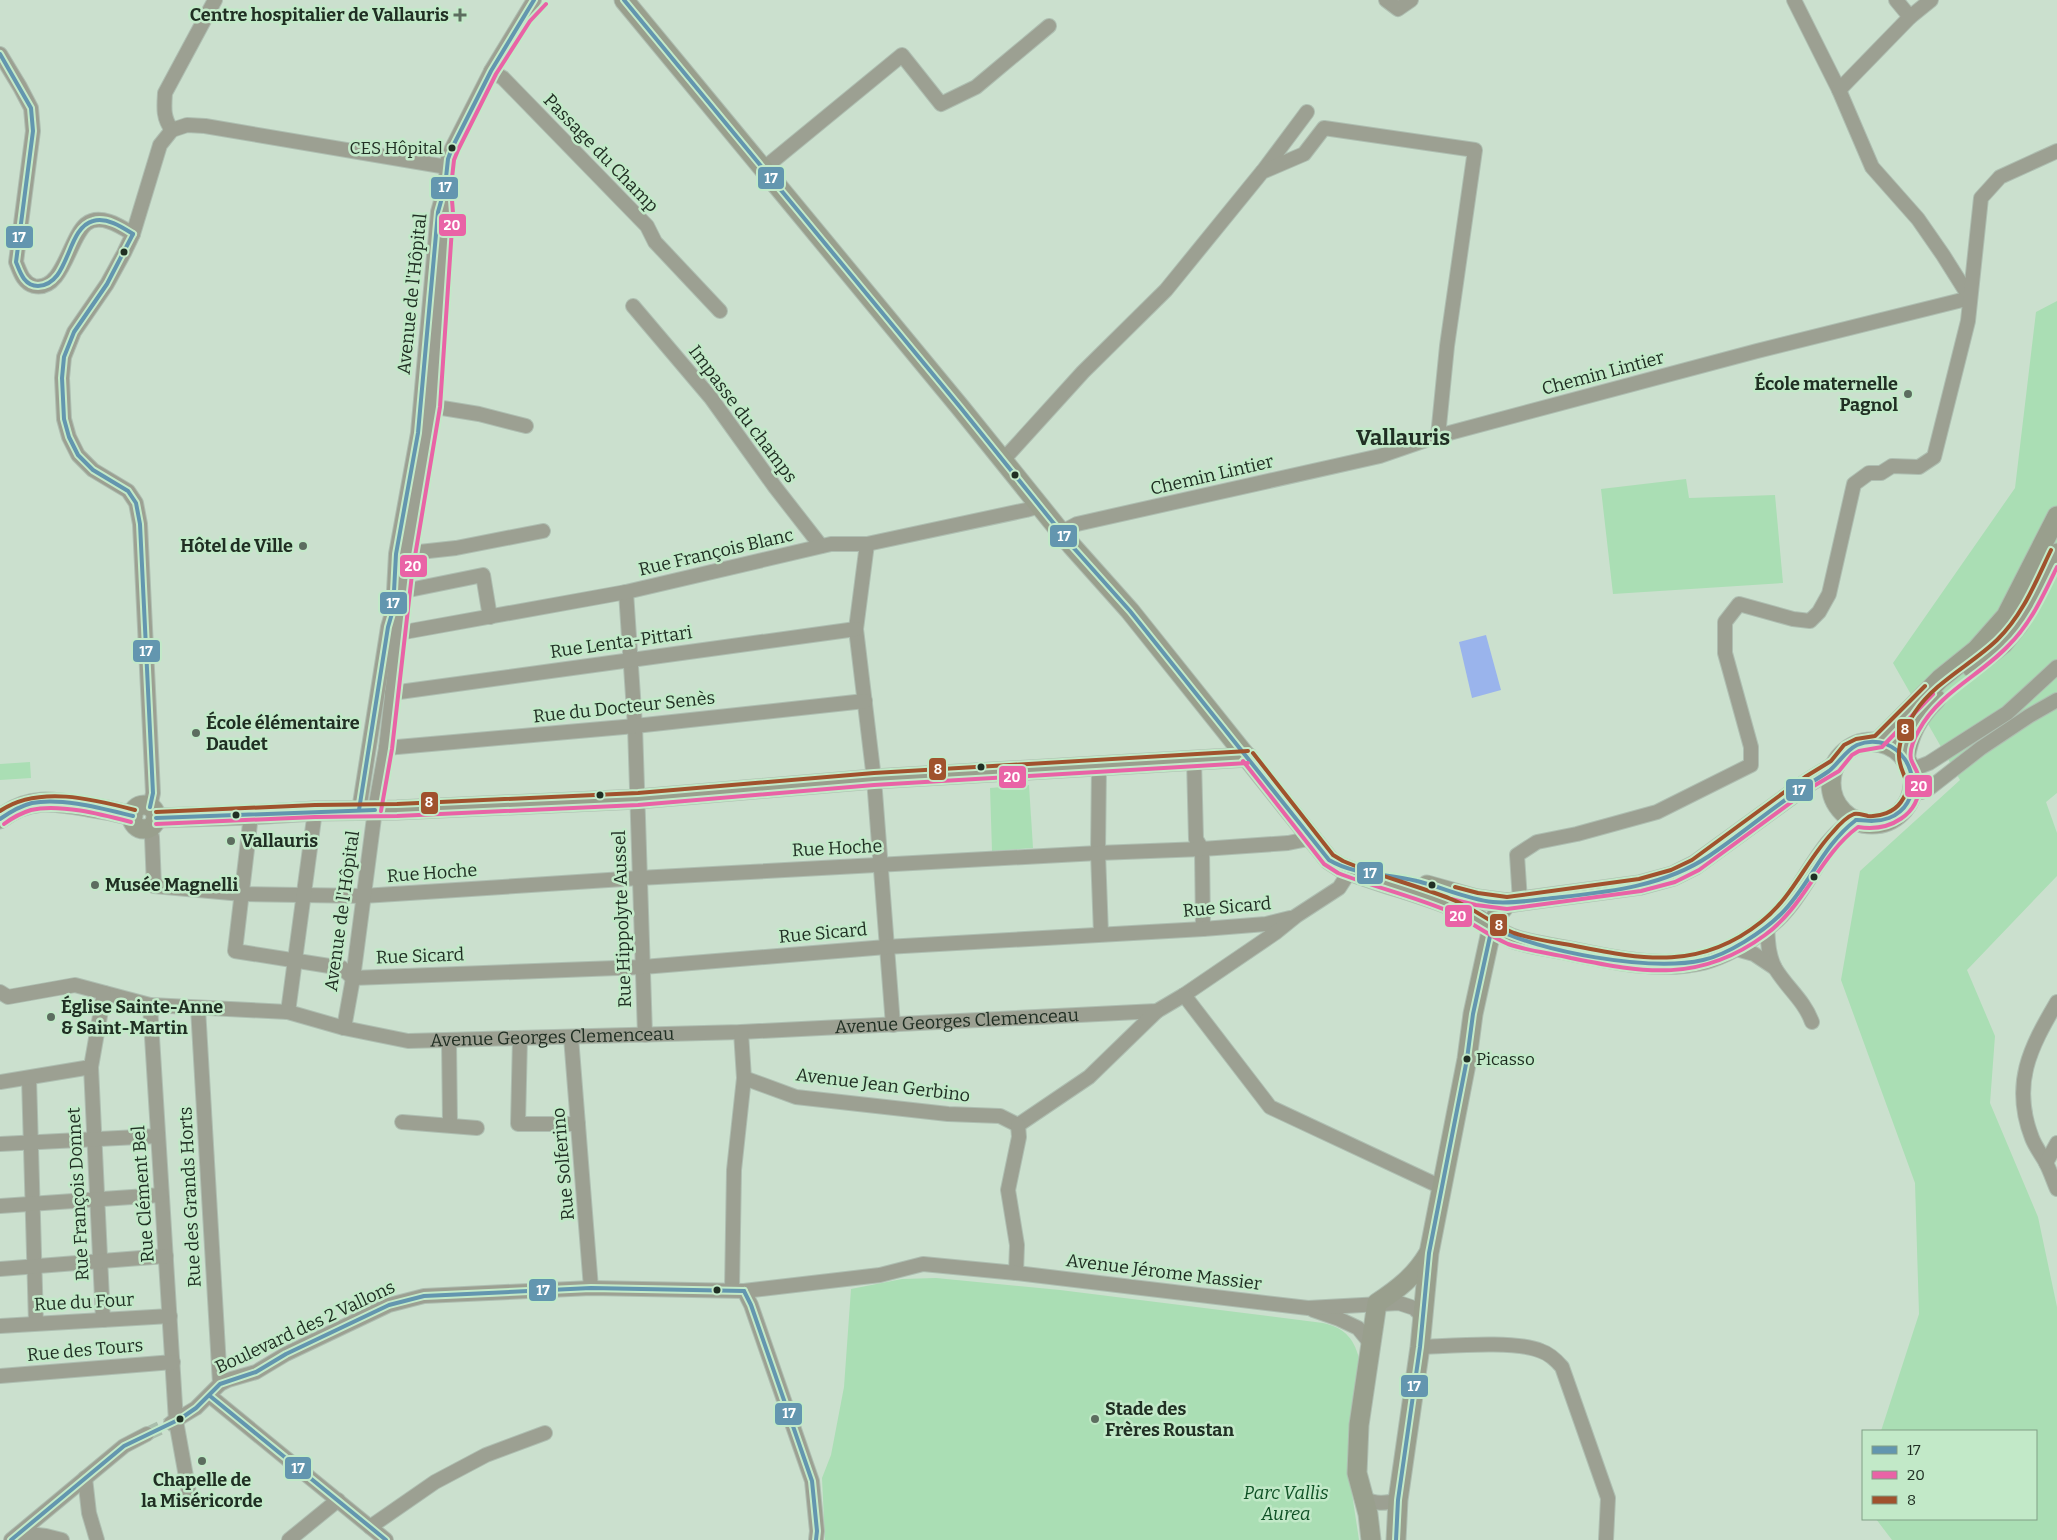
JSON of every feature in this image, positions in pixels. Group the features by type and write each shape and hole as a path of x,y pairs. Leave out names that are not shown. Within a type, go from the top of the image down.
{"main road":[{"path":"624,0 1004,459 1040,506 1130,611 1329,860 1350,872 1416,893 1465,912 1516,940 1608,958 1658,964 1704,960 1733,948 1767,926 1784,911 1797,894 1817,861 1834,838 1856,820"},
{"path":"1878,742 1940,680 1976,650 2006,616 2057,516"},
{"path":"1908,765 1893,748 1878,742 1857,745 1844,753 1835,766 1832,776 1834,798 1843,811 1856,820 1868,824 1891,819 1900,813 1908,803 1912,792 1913,781 1908,765 1908,744 1913,727 1922,713 1942,693 2003,644 2019,624 2057,553"},
{"path":"0,819 18,807 42,801 85,806 133,816 136,825 144,829 153,825 153,813 251,815 638,799 874,779 1248,757"},
{"path":"1350,872 1408,879 1477,899 1513,902 1640,885 1673,876 1696,865 1809,782 1835,766"},
{"path":"1396,1540 1398,1500 1420,1347 1429,1253 1441,1187 1467,1059 1473,1014 1492,927 1495,918 1513,902"},
{"path":"1371,1540 1368,1514 1357,1473 1359,1425 1377,1303 1402,1286 1419,1270 1429,1253"}],"street":[{"path":"172,130 166,122 165,93 215,0"},
{"name":"Avenue de l'Hôpital","path":"344,1028 353,978 363,896 370,737 386,698 399,634 396,617 401,586 410,553 447,213 445,186 447,167 452,148 490,71 534,0"},
{"name":"Avenue de l'Hôpital","path":"525,17 541,0"},
{"path":"1386,0 1398,9 1411,0"},
{"path":"1794,0 1839,90 1872,167 1918,219 1970,298"},
{"path":"1896,0 1910,17"},
{"path":"1839,90 1910,17 1931,0"},
{"path":"763,169 902,55 941,104 976,87 1049,26"},
{"path":"0,54 30,108 33,131 16,262 21,276 29,284 38,286 49,284 59,273 79,233 87,224 97,220 108,221 133,234"},
{"name":"Passage du Champ","path":"490,71 503,78 647,226 655,242 720,311"},
{"path":"1004,459 1082,372 1166,290 1262,172 1307,112"},
{"path":"153,813 140,524 136,504 128,491 93,470 78,454 70,437 64,419 62,378 64,356 74,332 107,284 133,234 160,145 172,130 187,125 205,126 447,167"},
{"path":"1262,172 1304,154 1324,128 1475,150 1447,346 1438,436"},
{"path":"1513,902 1517,855 1537,842 1577,834 1657,812 1751,765 1751,747 1725,653 1725,622 1739,604 1793,620 1810,621 1819,612 1829,594 1854,484 1869,473 1881,472 1892,466 1919,467 1934,457 1968,321 1982,198 2000,177 2057,151"},
{"name":"Chemin Lintier","path":"1062,532 1077,524 1380,456 1438,436 1757,351 1970,298"},
{"name":"Impasse du champs","path":"633,306 711,398 775,487 821,546"},
{"path":"427,406 479,414 526,426"},
{"name":"Avenue de l'Hôpital","path":"401,586 396,554 418,433 427,406"},
{"name":"Rue François Blanc","path":"399,634 626,592 831,544 867,544 1040,506"},
{"path":"396,554 456,548 543,531"},
{"path":"867,544 856,629 874,779 893,1025"},
{"path":"401,586 483,575 490,617"},
{"name":"Rue Hippolyte Aussel","path":"626,592 635,726 645,1035"},
{"name":"Avenue de l'Hôpital","path":"367,810 386,744 388,627 396,617"},
{"name":"Rue Lenta-Pittari","path":"386,698 630,660 856,629"},
{"path":"1908,765 1929,763 2007,713 2057,667"},
{"path":"1912,792 1921,792 1932,787 1981,748 2057,700"},
{"name":"Rue du Docteur Senès","path":"386,744 635,726 865,701"},
{"path":"370,737 386,744"},
{"path":"1194,760 1196,839 1202,849 1203,929"},
{"path":"1099,766 1098,853 1101,934"},
{"path":"288,1012 315,811"},
{"path":"251,815 235,952 342,968 353,978"},
{"name":"Rue Hoche","path":"152,837 154,886 242,894 363,896 880,864 1202,849 1288,842 1313,838"},
{"name":"Avenue Georges Clemenceau","path":"0,992 8,997 75,985 150,1005 288,1012 344,1028 408,1041 741,1032 1157,1011 1275,934 1296,916 1339,888 1350,872"},
{"name":"Rue Sicard","path":"353,978 643,967 886,947 1203,929 1266,924 1296,916"},
{"path":"1767,926 1769,952 1775,968"},
{"path":"1733,948 1754,954 1775,968 1807,1008 1812,1022"},
{"name":"Rue François Donnet","path":"103,1320 91,1067 104,993"},
{"path":"1184,995 1270,1107 1441,1187"},
{"path":"2057,1002 2038,1034 2024,1068 2023,1105 2032,1138 2046,1163 2057,1190"},
{"name":"Rue Clément Bel","path":"150,1005 161,1195 175,1380 174,1422 190,1493"},
{"name":"Rue des Grands Horts","path":"198,1008 220,1384"},
{"path":"1016,1273 1017,1245 1008,1190 1019,1138 1018,1125 1089,1077 1157,1011"},
{"path":"741,1032 744,1078 734,1170 738,1290 751,1305 812,1482 817,1532 816,1540"},
{"name":"Rue Solferino","path":"571,1037 591,1288"},
{"path":"520,1038 518,1124 578,1124"},
{"path":"449,1040 450,1125"},
{"path":"0,1082 91,1067"},
{"path":"29,1078 36,1323"},
{"name":"Avenue Jean Gerbino","path":"744,1078 796,1097 948,1114 1000,1116 1018,1125"},
{"path":"402,1122 477,1128"},
{"path":"0,1144 158,1136"},
{"path":"2046,1163 2057,1143"},
{"path":"0,1206 161,1195"},
{"path":"0,1269 166,1256"},
{"name":"Boulevard des 2 Vallons","path":"174,1422 196,1408 220,1384 256,1372 286,1354 389,1305 424,1296 591,1288 738,1290 880,1274 923,1264 1016,1273"},
{"name":"Avenue Jérome Massier","path":"1016,1273 1308,1308 1399,1303 1414,1308 1419,1313 1423,1322"},
{"name":"Avenue Jérome Massier","path":"1308,1308 1358,1328 1371,1344"},
{"name":"Rue du Four","path":"0,1326 170,1316"},
{"path":"1420,1347 1510,1345 1539,1350 1552,1356 1562,1367 1608,1498 1606,1540"},
{"name":"Rue des Tours","path":"0,1376 173,1362"},
{"path":"210,1396 386,1540"},
{"path":"370,1527 444,1478 486,1456 545,1433"},
{"path":"16,1537 124,1446 147,1434"},
{"path":"85,1478 89,1513 97,1540"},
{"path":"1364,1498 1384,1504 1398,1500 1389,1540"},
{"path":"289,1540 338,1500"},
{"path":"16,1537 46,1536 62,1540"}],"green space":[{"path":"2057,301 2057,793 2046,802 2057,833 2057,876 1967,970 1995,1036 1990,1103 2038,1217 2057,1307 2057,1540 1892,1540 1877,1520 2037,1520 2037,1430 1881,1430 1919,1314 1915,1183 1841,980 1860,871 1960,780 1893,663 2015,488 2036,312"},
{"path":"1686,479 1689,498 1775,495 1783,583 1613,594 1601,489"},
{"path":"30,762 31,778 0,780 0,764"},
{"path":"1029,785 1033,848 992,851 990,788"},
{"name":"Stade des Frères Roustan","path":"936,1278 1060,1290 1323,1323 1338,1328 1352,1341 1360,1362 1348,1467 1359,1540 825,1540 822,1478 831,1455 844,1387 851,1289 902,1279"}],"water":[{"path":"1486,635 1501,690 1472,698 1459,642"}],"tunnel":[{"path":"147,1434 171,1423"}],"transit line":[{"name":"17","path":"359,810 388,627 393,610 396,554 418,433 438,212 445,187 448,159 491,71 534,0"},
{"name":"17","path":"624,0 960,407 1072,546 1130,611 1329,860 1361,872 1406,878 1493,902 1531,901 1634,886 1673,875 1709,856 1793,794 1829,771 1849,750 1857,745 1871,742 1886,744 1897,750 1905,759 1910,770 1912,781 1907,803 1900,812 1889,818 1877,821 1856,820"},
{"name":"20","path":"381,811 392,749 412,574 440,407 453,213 451,187 454,160 496,74 530,21 546,4"},
{"name":"17","path":"0,54 31,108 33,131 16,262 23,278 33,285 38,286 48,283 62,267 78,234 84,226 93,221 104,220 133,234"},
{"name":"17","path":"133,234 107,284 74,332 64,357 62,378 64,419 69,437 78,455 93,470 128,491 136,503 140,524 153,793 150,807"},
{"name":"8","path":"1253,753 1333,855 1343,861 1451,899 1514,933 1544,941 1625,955 1672,957 1694,954 1716,948 1739,937 1761,922 1782,902 1814,855 1848,817 1856,814 1868,816 1882,815 1898,806 1907,789 1899,750 1904,733 1912,717 1933,691 1987,649 2006,630 2022,609 2051,550"},
{"name":"20","path":"1243,761 1324,864 1338,873 1448,911 1508,944 1598,963 1647,970 1671,970 1694,967 1718,961 1741,950 1765,935 1791,910 1833,852 1858,827 1870,828 1892,824 1909,812 1919,792 1919,777 1911,755 1919,730 1927,717 1948,695 1996,657 2023,629 2047,589 2057,567"},
{"name":"8","path":"1455,887 1478,893 1507,897 1639,879 1671,870 1692,860 1805,777 1831,761 1844,745 1856,739 1875,736 1925,686"},
{"name":"20","path":"1451,899 1476,905 1507,909 1641,891 1675,882 1699,870 1812,787 1839,771 1852,755 1859,751 1882,747 1933,694"},
{"name":"8","path":"156,812 638,793 874,773 1248,751"},
{"name":"20","path":"156,824 638,805 874,785 1248,763"},
{"name":"8","path":"0,811 15,803 31,798 48,796 84,799 135,810"},
{"name":"17","path":"0,819 23,806 43,802 82,805 133,816"},
{"name":"20","path":"4,824 31,810 42,808 81,811 131,822"},
{"name":"17","path":"156,818 375,810"},
{"name":"17","path":"1492,927 1537,944 1566,952 1596,957 1655,963 1681,963 1703,960 1723,953 1744,942 1765,928 1781,914 1800,891 1834,842 1856,820"},
{"name":"17","path":"1396,1540 1398,1500 1420,1347 1429,1253 1467,1059 1473,1014 1492,927"},
{"name":"17","path":"11,1540 124,1446 180,1419 196,1408 220,1384 256,1372 286,1354 389,1305 424,1296 591,1288 744,1291"},
{"name":"17","path":"744,1291 751,1305 812,1481 817,1531 816,1540"},
{"name":"17","path":"210,1396 386,1540"}],"place":[{"name":"Centre hospitalier de Vallauris","path":"460,15"},
{"name":"CES Hôpital","path":"452,148"},
{"name":"École maternelle Pagnol","path":"1908,394"},
{"name":"Hôtel de Ville","path":"303,546"},
{"name":"École élémentaire Daudet","path":"196,733"},
{"name":"Vallauris","path":"231,841"},
{"name":"Musée Magnelli","path":"95,885"},
{"name":"Église Sainte-Anne & Saint-Martin","path":"51,1017"},
{"name":"Picasso","path":"1467,1059"},
{"name":"Stade des Frères Roustan","path":"1095,1419"},
{"name":"Chapelle de la Miséricorde","path":"202,1461"}],"district":[{"name":"Vallauris","path":"1403,437"}],"park label":[{"name":"Parc Vallis Aurea","path":"1286,1504"}]}
